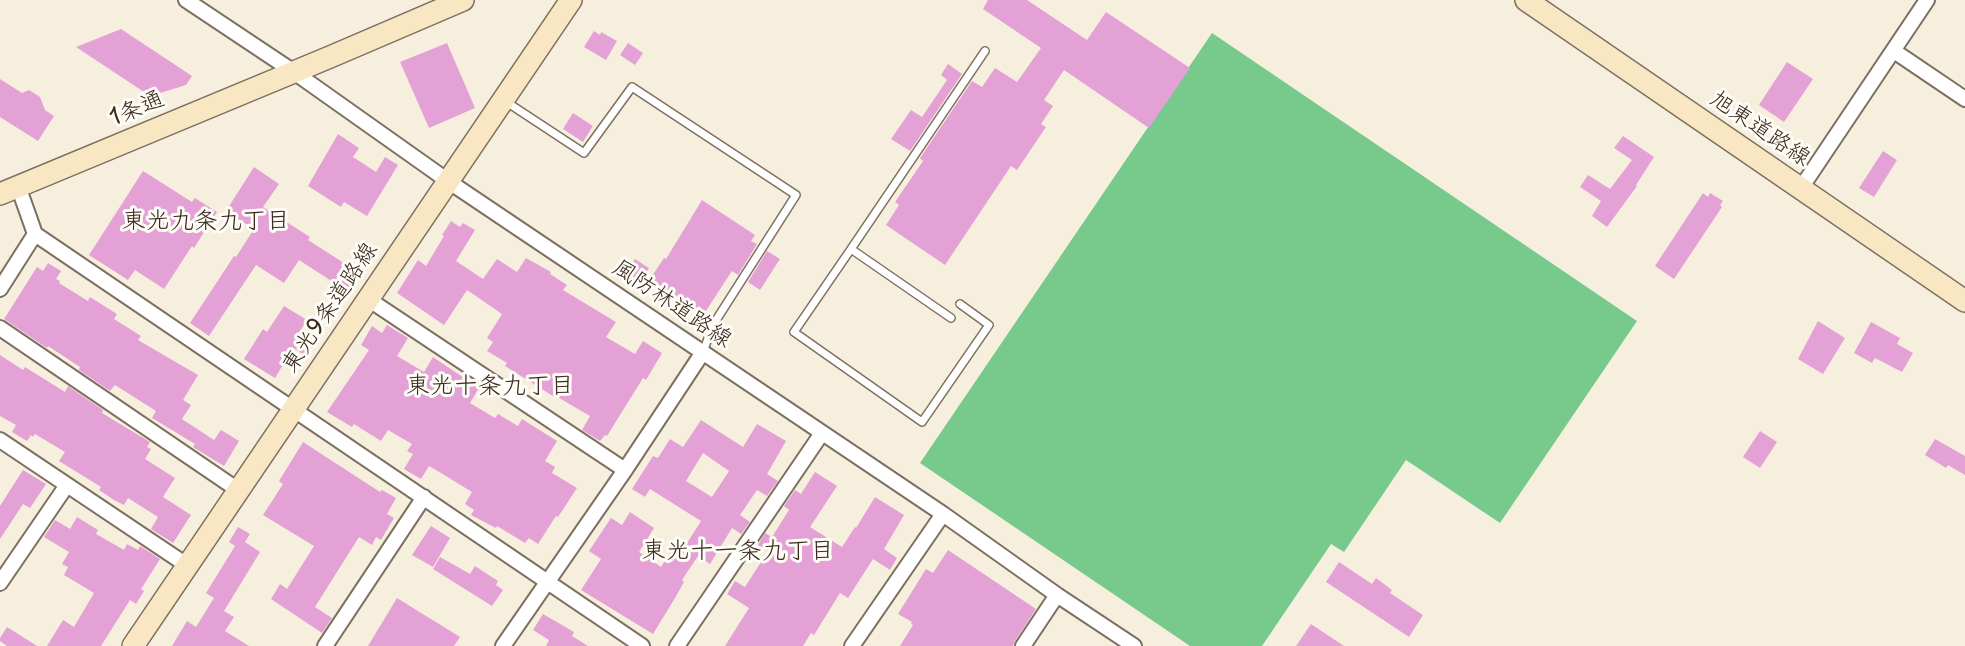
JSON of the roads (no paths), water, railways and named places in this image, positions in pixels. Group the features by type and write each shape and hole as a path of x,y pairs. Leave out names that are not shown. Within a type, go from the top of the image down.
{"street":[{"name":"風防林道路線","path":"186,0 1134,646"},
{"name":"東光9条道路線","path":"133,646 571,0"},
{"name":"旭東道路線","path":"1525,0 1965,300"},
{"path":"1801,188 1927,0"},
{"name":"1条通","path":"9,190 294,72 456,1"},
{"path":"1894,51 1965,99"},
{"path":"9,190 35,234 642,646"},
{"path":"0,289 35,234"},
{"path":"368,299 625,471"},
{"path":"0,328 238,490"},
{"path":"503,646 625,471 703,352"},
{"path":"677,646 822,433"},
{"path":"0,440 188,566"},
{"path":"0,583 66,485"},
{"path":"325,646 424,497"},
{"path":"852,646 943,514"},
{"path":"1023,646 1057,595"}],"lane":[{"path":"960,304 989,325 922,422 794,332 985,51"},
{"path":"503,100 584,153 632,87 796,195 713,325 703,352"},
{"path":"852,248 951,318"}],"district":[{"name":"東光九条九丁目","path":"206,221"},
{"name":"東光十条九丁目","path":"490,386"},
{"name":"東光十一条九丁目","path":"738,551"}]}
